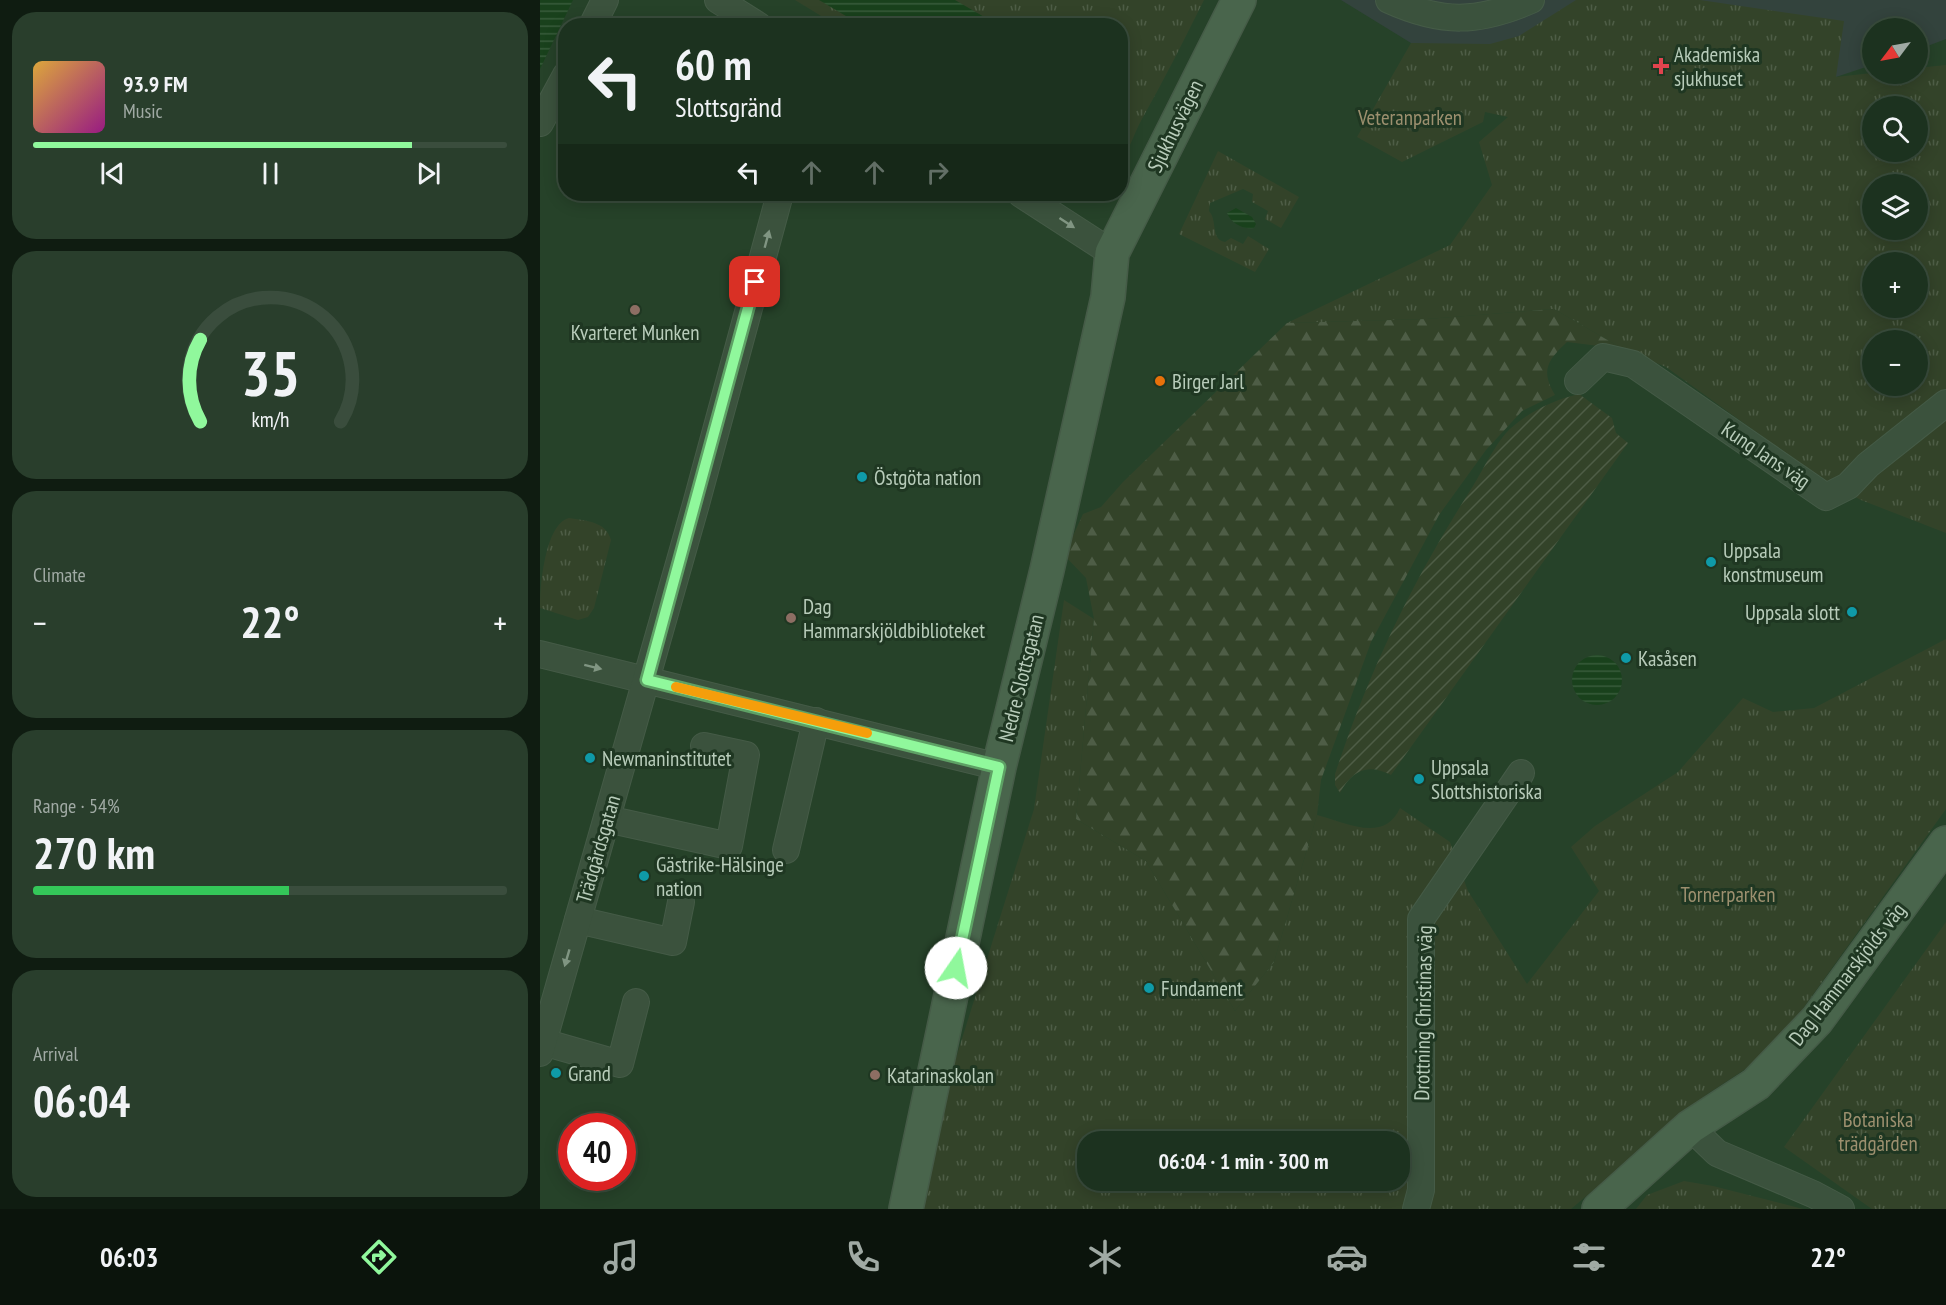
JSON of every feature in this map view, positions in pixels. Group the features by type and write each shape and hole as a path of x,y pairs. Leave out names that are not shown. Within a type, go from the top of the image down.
{"street":[{"path":"596,18 606,0"},
{"path":"718,0 746,18"},
{"name":"Sjukhusvägen","path":"1112,252 1239,0"},
{"path":"1389,0 1431,14 1457,18 1492,16 1531,0"},
{"path":"540,123 558,90"},
{"name":"Trädgårdsgatan","path":"541,1048 647,680 778,201"},
{"path":"1032,201 1112,252"},
{"name":"Nedre Slottsgatan","path":"906,1209 999,767 1073,458 1108,297 1112,252"},
{"name":"Kung Jans väg","path":"1578,381 1604,357 1634,364 1826,497 1848,486 1868,465 1946,403"},
{"path":"540,654 999,767"},
{"path":"786,850 816,721"},
{"path":"607,819 729,846 746,754 704,746"},
{"name":"Drottning Christinas väg","path":"1416,1209 1421,1190 1421,919 1521,773"},
{"name":"Dag Hammarskjölds väg","path":"1599,1209 1690,1126 1756,1084 1817,1020 1946,843"},
{"path":"578,920 673,942 681,902"},
{"path":"541,1048 620,1064 636,1002"},
{"path":"1690,1126 1717,1153 1813,1194 1841,1209"}],"shaded area":[{"path":"540,0 573,0 564,18 558,18 558,31 540,69"},
{"path":"819,0 955,0 986,18 849,18"},
{"name":"Akademiska sjukhuset","path":"1341,0 1946,0 1946,39 1928,46 1928,18 1862,18 1862,68 1836,77 1411,43"},
{"path":"1236,208 1252,217 1256,224 1254,228 1242,227 1231,220 1227,213"},
{"path":"1597,655 1615,662 1622,680 1615,698 1597,705 1579,698 1572,680 1579,662"}],"green space":[{"path":"795,0 1204,0 1128,148 1128,18 825,18"},
{"name":"Veteranparken","path":"1576,0 1700,0 1844,21 1836,77 1862,74 1862,84 1928,84 1928,67 1946,65 1946,533 1861,500 1824,481 1666,367 1623,349 1554,309 1427,319 1287,323 1450,245 1492,185 1479,142 1508,117 1485,112 1483,122 1402,162 1357,137 1411,43 1490,44 1519,36"},
{"path":"1218,151 1299,197 1281,228 1265,219 1268,211 1252,202 1253,194 1243,189 1210,203 1209,211 1220,240 1225,242 1231,238 1243,244 1248,236 1269,249 1255,272 1179,234"},
{"path":"1554,309 1623,349 1567,342 1555,354 1548,366 1548,379 1555,395 1522,411 1486,450 1439,515 1371,642 1321,780 1317,815 1274,962 1235,1011 1146,861 1076,819 1094,619 1086,578 1064,555 1083,514 1101,507 1123,482 1287,323 1427,319"},
{"path":"1579,394 1612,418 1616,433 1628,443 1391,775 1383,771 1368,769 1361,771 1350,779 1340,793 1335,785 1335,774 1378,661 1412,590 1451,521 1490,456 1511,428 1534,411 1560,399"},
{"path":"569,518 600,525 611,540 594,608 588,617 578,620 540,608 543,571 549,543 561,523"},
{"name":"Tornerparken","path":"1064,600 1094,619 1076,819 1146,861 1235,1011 1274,962 1317,815 1363,828 1374,828 1393,819 1400,808 1450,842 1468,891 1527,984 1599,891 1571,847 1595,826 1678,772 1743,698 1773,712 1814,708 1946,639 1946,809 1794,1021 1750,1066 1706,1095 1571,1209 917,1209 919,1176 1034,809"},
{"name":"Botaniska trädgården","path":"1946,922 1946,1209 1872,1209 1784,1147"},
{"path":"1684,1181 1803,1209 1636,1209 1647,1195"}],"slow traffic":[{"path":"676,687 867,733"}],"place":[{"name":"Akademiska sjukhuset","path":"1661,66"},
{"name":"Kvarteret Munken","path":"635,310"},
{"name":"Birger Jarl","path":"1160,381"},
{"name":"Östgöta nation","path":"862,477"},
{"name":"Uppsala konstmuseum","path":"1711,562"},
{"name":"Uppsala slott","path":"1852,612"},
{"name":"Dag Hammarskjöldbiblioteket","path":"791,618"},
{"name":"Kasåsen","path":"1626,658"},
{"name":"Newmaninstitutet","path":"590,758"},
{"name":"Uppsala Slottshistoriska","path":"1419,779"},
{"name":"Gästrike-Hälsinge nation","path":"644,876"},
{"name":"Fundament","path":"1149,988"},
{"name":"Grand","path":"556,1073"},
{"name":"Katarinaskolan","path":"875,1075"}],"route":[{"path":"755,282 647,680 988,762 999,767 956,968"}]}
